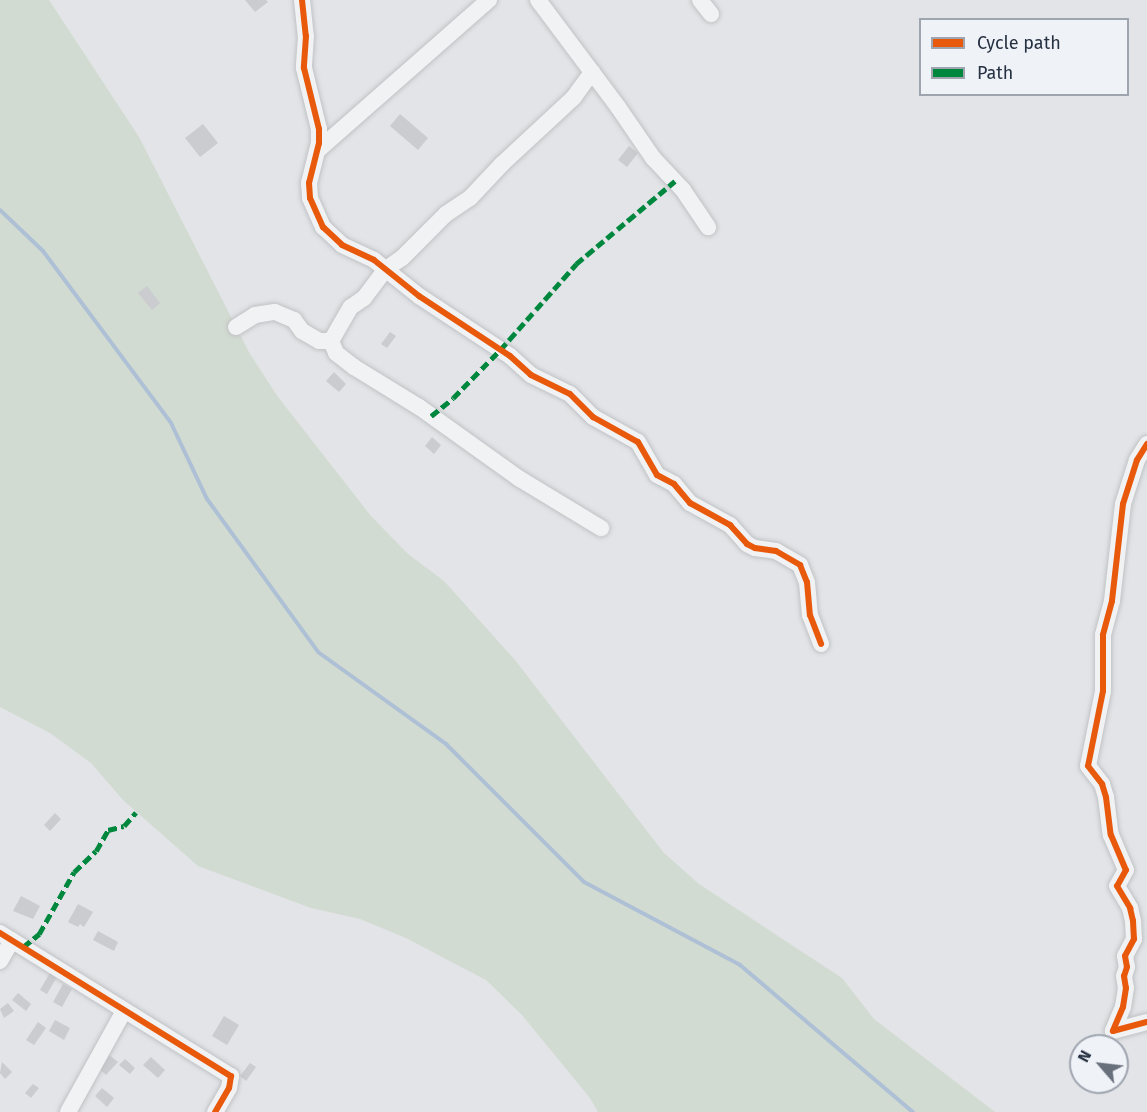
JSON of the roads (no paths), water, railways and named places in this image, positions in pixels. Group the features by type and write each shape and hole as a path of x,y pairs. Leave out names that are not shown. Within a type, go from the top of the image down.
{"street":[{"path":"302,0 306,36 304,68 319,129 317,151 309,183 310,198 323,227 342,245 386,269 419,296 510,356 531,375 570,394 593,417 638,442 657,475 674,484 690,503 730,525 747,544 755,548 776,551 800,565 807,582 810,615 821,644"},
{"path":"317,151 489,0"},
{"path":"538,0 653,158 683,190 708,227"},
{"path":"331,341 351,307 364,298 386,269 402,258 446,214 478,191 502,164 574,97 592,72"},
{"path":"236,327 255,315 275,312 294,320 302,331 319,341 331,341"},
{"path":"331,341 336,353 354,367 419,407 528,484 601,528"},
{"path":"1147,444 1137,460 1124,504 1112,601 1103,635 1103,691 1088,766 1102,784 1106,797 1110,835 1126,870 1117,886 1130,908 1133,921 1134,939 1125,956 1127,967 1123,1007 1113,1031 1147,1022"},
{"path":"0,961 6,937 231,1077 229,1088 215,1112"},
{"path":"68,1112 124,1011"}],"waterway":[{"path":"0,210 43,251 171,423 207,499 318,652 446,744 584,882 740,965 913,1112"}]}
